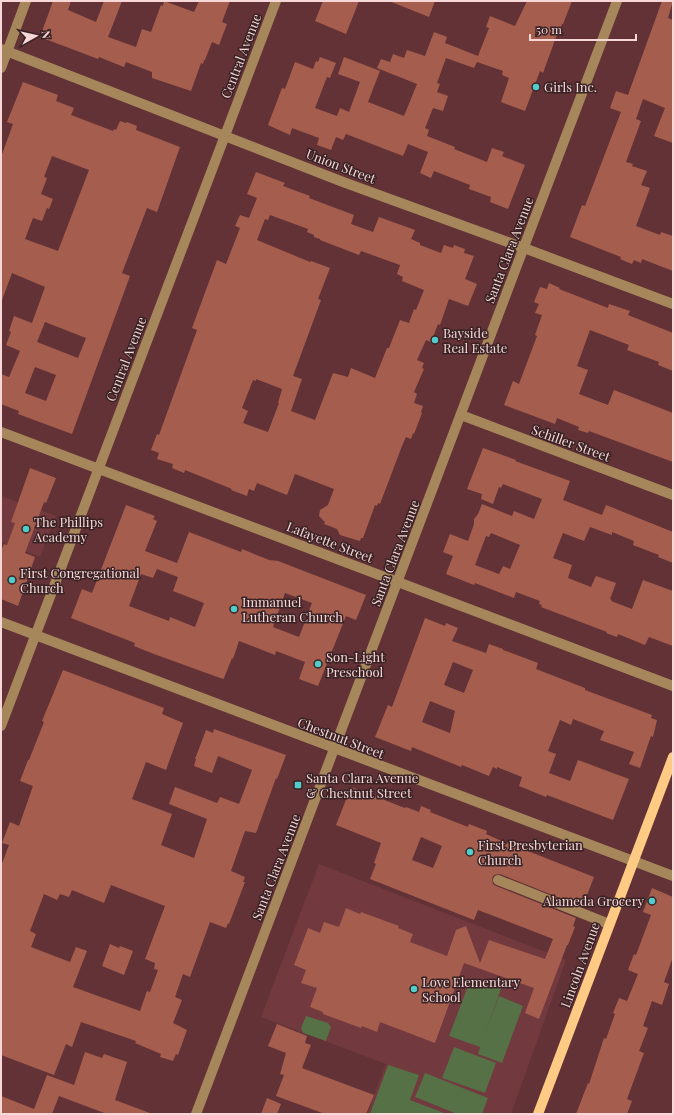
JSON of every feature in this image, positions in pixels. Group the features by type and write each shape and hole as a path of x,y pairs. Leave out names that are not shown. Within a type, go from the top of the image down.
{"main road":[{"name":"Lincoln Avenue","path":"538,1114 673,757"}],"street":[{"path":"1,68 4,50 26,1"},
{"name":"Central Avenue","path":"1,726 276,1"},
{"name":"Santa Clara Avenue","path":"196,1114 618,1"},
{"name":"Union Street","path":"4,50 343,182 673,304"},
{"name":"Schiller Street","path":"461,416 673,495"},
{"name":"Lafayette Street","path":"1,432 673,686"},
{"name":"Chestnut Street","path":"1,622 673,876"},
{"path":"498,880 609,924"}],"shaded area":[{"name":"The Phillips Academy","path":"1,496 56,516 40,557 1,542"},
{"name":"Love Elementary School","path":"319,864 566,960 511,1114 367,1114 386,1064 261,1017"}],"green space":[{"path":"471,978 501,989 485,1034 499,996 523,1006 502,1063 478,1054 480,1047 449,1036"},
{"path":"306,1016 328,1023 331,1027 326,1041 303,1033 301,1028"},
{"path":"454,1047 496,1063 485,1093 442,1078"},
{"path":"388,1065 419,1075 410,1100 447,1114 370,1114"},
{"path":"425,1073 488,1098 482,1114 457,1114 415,1097"}],"building":[{"path":"53,1 71,1 68,10 96,22 104,1 122,1 108,37 136,47 142,29 151,32 161,5 163,6 164,1 194,12 199,1 230,1 222,22 227,24 219,45 212,42 203,64 201,63 191,91 152,78 152,72 126,62 124,67 99,57 98,59 40,37"},
{"path":"323,1 359,1 346,34 315,21"},
{"path":"389,1 435,1 429,17"},
{"path":"527,1 572,1 563,24 559,29 543,73 540,71 525,111 501,102 509,78 502,75 503,71 477,62 474,68 446,58 437,83 440,84 437,92 448,96 443,111 433,108 425,128 429,130 427,136 487,162 492,148 504,152 502,156 525,165 508,209 490,202 491,197 469,189 470,185 434,171 431,178 420,173 428,152 408,144 403,156 346,134 343,140 336,137 331,150 317,145 319,138 292,128 290,135 268,125 282,88 285,89 295,62 313,69 316,61 318,62 320,57 336,63 330,78 327,77 315,108 337,116 340,108 349,112 360,82 338,74 344,57 380,71 368,102 404,116 417,84 377,68 381,59 390,62 393,54 404,58 407,50 425,56 434,32 447,37 445,43 478,56 489,28 486,27 490,16 515,26"},
{"path":"662,1 673,1 668,18 673,20 673,143 654,136 665,108 643,99 636,119 641,121 626,162 633,164 632,166 647,171 641,185 650,188 636,226 660,235 661,232 673,236 673,271 642,259 641,263 634,260 632,264 620,259 621,257 570,237 582,205 585,206 621,112 610,108 616,91 628,95"},
{"path":"23,82 58,95 56,101 74,108 71,115 113,131 114,129 116,130 120,121 127,122 137,126 136,130 180,147 157,212 147,208 122,273 130,276 72,434 18,414 19,411 1,404 1,374 9,377 20,351 6,345 11,332 9,331 14,316 32,323 45,287 12,273 2,300 1,299 1,157 13,124 7,122","holes":["52,156 89,170 58,251 25,239 33,218 42,221 47,208 49,209 53,199 41,194 47,178 44,177","45,322 86,338 78,358 37,342","35,367 56,375 46,401 25,393"]},
{"path":"256,172 285,183 283,186 310,196 309,198 354,215 351,224 373,232 379,217 415,230 411,239 420,243 420,245 441,253 444,245 453,248 454,245 465,249 464,253 474,256 465,279 477,284 468,306 449,299 440,325 438,324 431,342 426,340 417,360 424,363 422,368 424,369 414,392 417,394 414,403 423,406 422,413 411,439 406,437 380,504 378,503 377,506 375,505 363,538 361,538 360,541 340,535 337,529 324,524 325,522 319,516 320,510 328,505 334,489 295,474 287,495 257,483 254,491 249,489 247,496 185,470 184,473 172,468 173,464 157,459 159,453 151,450 157,434 159,435 197,330 192,328 217,260 226,264 240,228 235,226 240,215 249,218 257,198 247,194","holes":["270,215 308,229 307,232 320,240 359,255 361,251 400,265 397,274 403,277 402,281 424,290 416,310 414,309 409,323 400,320 375,378 351,368 348,377 333,373 315,420 291,411 302,379 293,376 321,300 318,299 330,268 311,261 310,262 257,240 265,219 268,220","256,379 282,389 279,403 268,432 243,423 248,411 242,408 253,380 256,381"]},
{"path":"549,283 560,288 559,289 608,308 609,304 630,311 628,315 673,333 673,371 658,365 659,362 627,350 629,345 590,330 577,366 588,370 579,394 608,405 614,390 673,413 673,462 589,431 588,433 578,430 579,427 557,418 555,424 504,405 513,381 519,384 537,336 535,335 542,315 535,313 539,304 534,302 540,287 547,289"},
{"path":"483,448 570,481 563,500 602,515 606,505 673,532 673,563 658,557 659,555 633,545 634,541 612,532 612,535 590,527 584,541 563,533 553,558 572,565 568,578 591,587 596,576 616,583 610,599 612,600 611,601 632,609 643,580 673,591 673,646 649,637 645,645 618,634 617,637 541,607 542,605 539,604 540,601 516,592 514,598 446,574 453,556 443,552 450,534 468,541 474,524 474,519 482,504 512,516 514,511 534,519 542,499 503,484 501,488 499,487 493,504 481,499 482,494 467,489","holes":["491,533 520,545 510,569 503,566 499,574 475,565 486,536 489,537"]},
{"path":"30,468 56,478 46,503 44,502 25,553 35,557 18,606 1,599 1,551 4,544 7,545 15,523 11,522"},
{"path":"126,505 155,516 153,519 157,521 145,551 177,563 189,532 241,552 242,549 269,560 278,561 366,595 356,620 346,616 318,686 299,679 305,662 276,651 275,655 239,641 233,659 232,658 223,679 134,646 135,643 71,618 82,589 92,593","holes":["157,569 178,577 173,591 204,603 195,627 170,617 169,621 129,606 141,574 153,578","285,593 312,603 299,637 273,627"]},
{"path":"425,618 445,626 446,623 458,628 452,641 486,653 489,644 503,649 538,663 536,669 585,688 585,690 652,715 651,718 657,720 653,737 651,736 640,768 629,764 634,752 600,740 604,731 573,719 571,725 560,720 548,751 556,754 549,773 570,781 578,760 629,779 613,820 519,786 522,777 497,767 497,769 493,767 489,776 462,765 461,767 412,747 411,751 375,737 388,705 392,707","holes":["453,662 473,670 464,693 444,685","430,701 455,711 450,733 422,722"]},
{"path":"63,670 164,708 162,714 183,723 166,770 146,762 132,799 172,814 161,845 194,858 207,819 169,804 175,787 217,803 220,797 239,804 252,770 218,756 212,773 194,766 195,759 206,730 213,733 214,729 286,755 256,833 245,831 231,871 245,877 243,882 245,882 229,924 228,923 226,928 210,922 190,977 183,974 175,997 182,1000 173,1023 187,1030 178,1055 176,1054 173,1061 160,1057 161,1054 135,1043 136,1041 81,1022 72,1047 66,1044 54,1075 1,1055 1,866 9,845 2,843 10,822 19,826 33,786 20,781 44,722 42,721","holes":["111,885 165,906 145,959 155,963 154,969 158,970 150,992 147,991 140,1011 73,987 87,951 76,947 70,962 31,947 36,934 30,931 44,894 57,900 60,894 69,897 72,890 104,903"]},
{"path":"351,787 419,812 421,806 431,810 430,812 468,827 469,824 487,831 486,834 497,839 594,877 587,895 585,894 580,906 500,874 494,875 492,878 493,884 496,886 576,918 573,926 575,927 539,1019 525,1013 534,988 464,963 435,1043 380,1022 377,1032 362,1026 361,1028 323,1014 323,1012 310,1007 317,988 301,983 306,970 294,965 308,928 320,933 324,922 339,927 346,908 399,926 398,928 413,934 410,942 447,956 456,930 466,926 480,963 489,940 545,959 553,939 478,910 474,920 370,879 376,864 374,863 381,843 336,825","holes":["421,837 442,846 433,868 412,860"]},
{"path":"652,888 673,897 673,957 664,982 669,984 662,1005 652,1001 643,1026 648,1028 639,1051 644,1053 627,1099 632,1101 627,1114 576,1114 588,1083 589,1084 604,1038 606,1039 619,998 627,1001 638,974 628,970 634,954 636,955 651,915 643,912"},
{"path":"110,944 119,948 120,946 133,951 124,975 102,966"},
{"path":"277,1024 307,1036 305,1043 311,1045 302,1068 374,1095 366,1114 325,1114 276,1096 284,1075 280,1074 286,1053 268,1046"},
{"path":"85,1052 102,1058 104,1054 127,1062 115,1100 150,1114 107,1114 59,1096 52,1114 1,1114 1,1096 34,1109 47,1075 74,1085"},
{"path":"267,1098 281,1104 277,1114 261,1114"}],"place":[{"name":"Girls Inc.","path":"536,87"},
{"name":"Bayside Real Estate","path":"435,340"},
{"name":"The Phillips Academy","path":"26,529"},
{"name":"First Congregational Church","path":"12,580"},
{"name":"Immanuel Lutheran Church","path":"234,609"},
{"name":"Son-Light Preschool","path":"318,664"},
{"name":"Santa Clara Avenue & Chestnut Street","path":"298,785"},
{"name":"First Presbyterian Church","path":"470,852"},
{"name":"Alameda Grocery","path":"652,901"},
{"name":"Love Elementary School","path":"414,989"}]}
